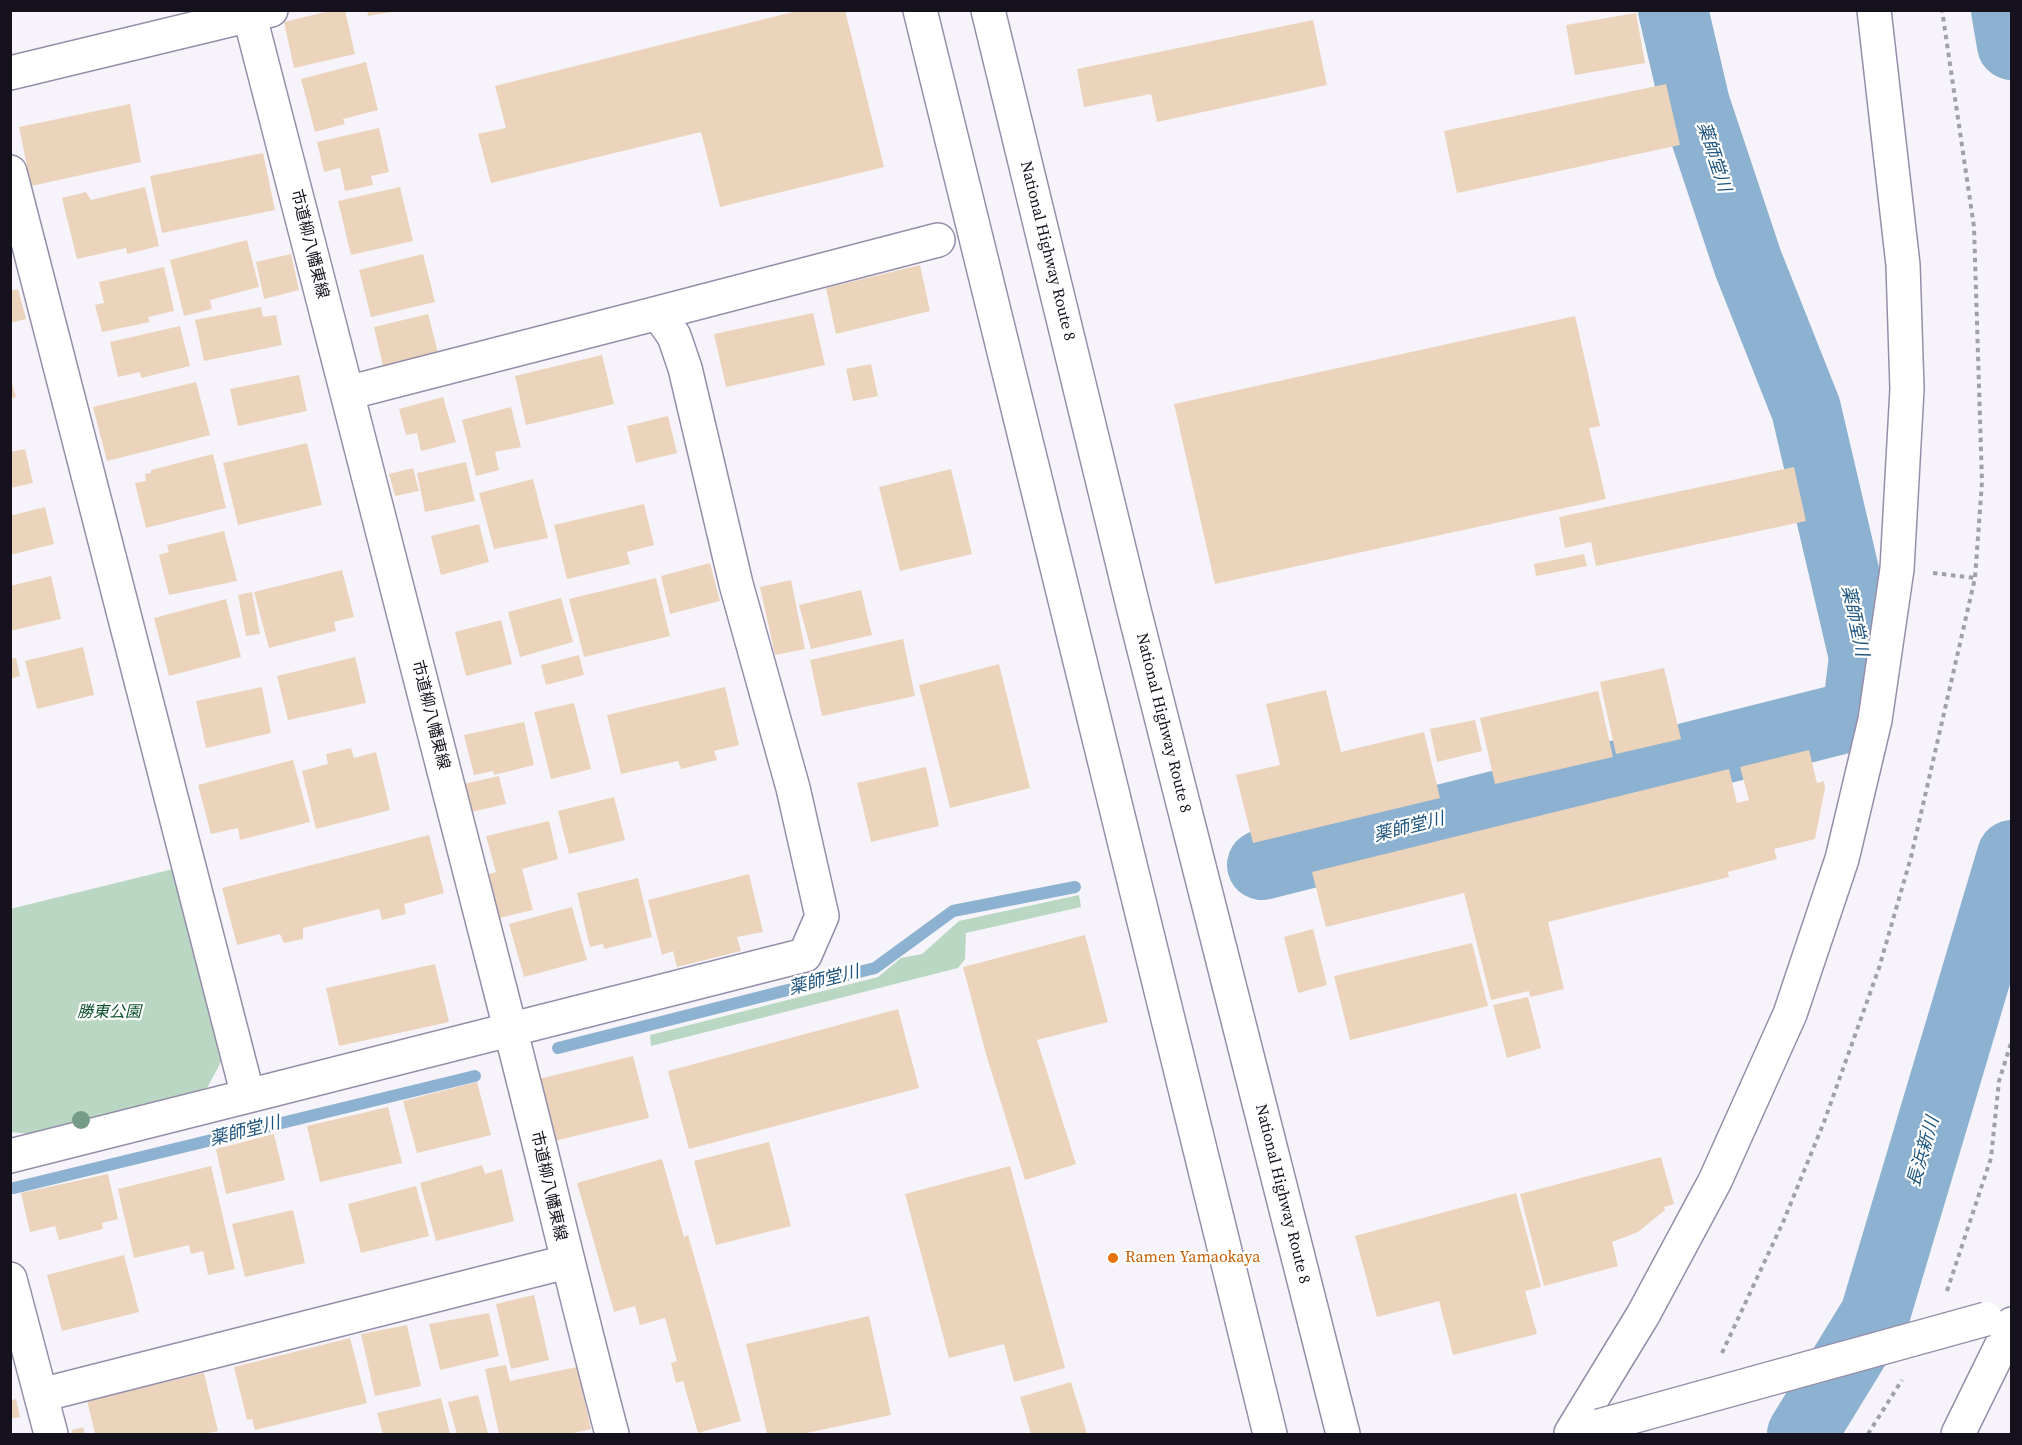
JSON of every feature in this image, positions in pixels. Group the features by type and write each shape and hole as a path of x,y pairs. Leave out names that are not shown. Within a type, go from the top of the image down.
{"main road":[{"path":"920,10 1270,1434"},
{"name":"National Highway Route 8","path":"988,10 1131,598 1343,1434"},
{"path":"1578,1431 1709,1191 1790,1014 1842,859 1875,720 1897,569 1907,389 1903,265 1874,10"},
{"path":"10,73 261,14"},
{"name":"市道柳八幡東線","path":"261,14 347,393 511,1029 566,1262 612,1434"},
{"path":"10,172 248,1096"},
{"path":"347,393 938,240"},
{"path":"10,1156 805,955 822,916 793,788 736,584 685,368 674,336 658,313"},
{"path":"41,1395 566,1262"},
{"path":"10,1279 51,1434"},
{"path":"1578,1431 2003,1318"},
{"path":"1958,1434 2003,1318"}],"path":[{"path":"1945,1297 1991,1158 1998,1080 2012,1040"},
{"path":"1868,1434 1904,1376"}],"green space":[{"name":"勝東公園","path":"173,869 222,1060 206,1090 30,1134 11,1132 10,909"},
{"path":"1079,895 1081,907 966,933 965,959 958,968 651,1046 650,1035 878,977 901,958 922,954 959,921"}],"building":[{"path":"334,10 345,10 355,54 294,68 284,22"},
{"path":"367,10 391,10 391,12 368,16"},
{"path":"801,10 845,10 884,167 720,207 701,132 491,183 478,134 506,128 495,86"},
{"path":"1636,13 1645,63 1575,75 1566,25"},
{"path":"1313,20 1327,85 1157,122 1151,94 1084,107 1077,69"},
{"path":"366,62 378,110 343,119 345,124 315,132 301,79"},
{"path":"1666,84 1680,145 1457,193 1444,131"},
{"path":"130,104 141,162 31,186 19,127"},
{"path":"379,128 389,172 371,176 373,185 345,191 340,168 324,172 317,142"},
{"path":"263,153 275,210 162,233 150,176"},
{"path":"145,187 159,246 127,254 126,248 77,259 62,198 86,192 91,200"},
{"path":"400,187 413,241 351,255 338,201"},
{"path":"247,240 259,287 210,300 212,309 184,316 170,260"},
{"path":"291,254 299,290 264,299 256,262"},
{"path":"423,254 435,302 371,317 359,270"},
{"path":"920,265 930,311 836,334 826,288"},
{"path":"164,267 174,311 148,317 150,322 102,332 95,305 104,303 99,282"},
{"path":"18,289 26,319 10,323 10,291"},
{"path":"261,307 263,317 276,315 282,345 204,361 195,320"},
{"path":"813,313 825,365 726,387 714,334"},
{"path":"428,314 438,353 383,366 374,327"},
{"path":"1575,316 1600,426 1589,428 1606,499 1215,584 1174,404"},
{"path":"180,326 190,366 141,378 140,372 118,377 110,342"},
{"path":"602,355 614,404 526,425 515,376"},
{"path":"871,364 878,396 853,401 846,369"},
{"path":"299,375 307,411 238,426 230,389"},
{"path":"10,377 16,397 10,399"},
{"path":"196,382 210,435 107,461 93,407"},
{"path":"443,397 456,442 421,451 417,433 406,435 399,409"},
{"path":"511,407 521,447 495,452 499,470 476,476 462,420"},
{"path":"668,416 677,453 636,463 627,426"},
{"path":"307,443 322,505 238,525 223,463"},
{"path":"25,449 33,483 10,488 10,452"},
{"path":"213,454 226,508 146,528 135,483 146,481 145,474 151,473 151,470"},
{"path":"466,462 475,501 425,512 417,473"},
{"path":"1794,467 1806,521 1596,566 1591,542 1565,548 1559,517"},
{"path":"413,468 419,491 395,496 389,474"},
{"path":"951,469 972,554 900,571 879,487"},
{"path":"533,479 548,538 494,549 479,493"},
{"path":"644,504 654,545 627,552 630,564 567,579 554,525"},
{"path":"45,507 54,544 10,555 10,516"},
{"path":"479,524 489,562 441,575 431,536"},
{"path":"224,531 237,581 169,595 159,555 169,552 167,545"},
{"path":"1584,554 1587,566 1536,576 1534,564"},
{"path":"710,563 720,601 670,614 661,576"},
{"path":"342,570 354,617 334,622 336,631 269,648 254,592"},
{"path":"51,576 61,619 10,631 10,586"},
{"path":"656,578 670,636 584,657 569,599"},
{"path":"791,580 805,649 775,655 760,587"},
{"path":"861,590 872,635 811,649 799,605"},
{"path":"252,592 260,634 246,636 238,595"},
{"path":"561,598 573,642 520,657 508,612"},
{"path":"226,599 241,657 169,676 154,618"},
{"path":"501,620 512,664 466,676 455,632"},
{"path":"903,639 915,696 822,716 810,660"},
{"path":"83,647 94,695 37,709 25,661"},
{"path":"579,655 584,675 546,685 541,665"},
{"path":"355,657 366,703 288,720 277,676"},
{"path":"16,658 20,676 10,679 10,659"},
{"path":"999,664 1030,788 950,808 919,685"},
{"path":"1664,668 1681,739 1616,754 1600,682"},
{"path":"262,687 271,733 206,748 196,701"},
{"path":"725,687 739,745 714,751 717,760 681,769 678,761 621,774 607,715"},
{"path":"1326,690 1341,752 1424,732 1440,798 1253,843 1236,775 1280,765 1266,704"},
{"path":"1598,691 1613,757 1495,784 1480,718"},
{"path":"574,703 591,769 551,779 534,712"},
{"path":"1475,720 1482,751 1437,762 1430,729"},
{"path":"524,722 534,765 494,775 493,771 474,775 464,735"},
{"path":"351,748 354,758 376,752 390,810 316,829 302,771 328,764 326,754"},
{"path":"1809,750 1817,783 1824,781 1825,788 1815,839 1774,849 1777,859 1728,872 1729,877 1548,922 1564,989 1530,997 1529,991 1491,1000 1464,893 1326,927 1312,872 1729,769 1737,803 1749,800 1740,767"},
{"path":"293,760 310,822 240,840 238,828 211,834 198,785"},
{"path":"926,767 939,826 871,842 857,783"},
{"path":"499,776 506,804 471,812 464,784"},
{"path":"614,797 625,840 569,854 558,811"},
{"path":"549,821 558,859 522,869 533,910 499,918 489,874 496,872 486,836"},
{"path":"429,835 444,893 404,904 406,914 382,920 379,909 303,928 303,939 284,943 280,934 237,945 222,888"},
{"path":"749,874 763,932 737,937 741,951 677,967 673,951 662,955 648,900"},
{"path":"638,878 652,937 604,949 603,944 590,947 577,893"},
{"path":"572,907 587,960 524,977 509,924"},
{"path":"1313,929 1327,985 1298,993 1284,937"},
{"path":"1085,935 1108,1022 1037,1040 1076,1164 1025,1180 986,1054 963,967"},
{"path":"1472,943 1488,1006 1350,1040 1334,976"},
{"path":"435,964 449,1022 339,1046 326,988"},
{"path":"1528,997 1541,1048 1507,1058 1493,1005"},
{"path":"898,1009 919,1088 689,1149 668,1071"},
{"path":"633,1056 649,1118 554,1141 539,1079"},
{"path":"477,1082 491,1135 417,1153 403,1101"},
{"path":"388,1107 402,1163 320,1182 307,1126"},
{"path":"274,1134 285,1180 226,1194 216,1149"},
{"path":"769,1142 791,1226 716,1245 694,1161"},
{"path":"1661,1157 1674,1204 1664,1207 1665,1210 1638,1232 1612,1242 1618,1266 1544,1286 1520,1194"},
{"path":"662,1159 684,1237 688,1235 741,1421 698,1433 683,1381 676,1383 671,1363 677,1361 665,1318 640,1325 635,1306 614,1312 577,1183"},
{"path":"482,1165 485,1174 502,1169 514,1221 436,1241 420,1183"},
{"path":"211,1166 235,1269 208,1275 203,1251 191,1254 189,1245 134,1258 118,1189"},
{"path":"1010,1166 1065,1368 1014,1382 1004,1344 949,1358 905,1194"},
{"path":"108,1174 118,1219 102,1223 103,1229 59,1240 55,1226 30,1232 21,1193"},
{"path":"416,1186 429,1236 361,1253 348,1204"},
{"path":"1516,1193 1541,1287 1525,1291 1537,1334 1453,1355 1439,1301 1377,1317 1355,1236"},
{"path":"293,1210 305,1263 245,1277 232,1224"},
{"path":"124,1255 139,1312 62,1331 47,1275"},
{"path":"534,1295 549,1360 511,1369 496,1304"},
{"path":"489,1313 499,1356 440,1370 429,1324"},
{"path":"869,1316 891,1415 802,1434 767,1434 746,1344"},
{"path":"407,1325 421,1386 375,1396 361,1334"},
{"path":"350,1338 367,1403 255,1430 252,1419 247,1420 234,1367"},
{"path":"506,1365 510,1381 577,1367 591,1429 569,1434 499,1434 485,1369"},
{"path":"204,1373 218,1431 204,1434 95,1434 87,1400"},
{"path":"1071,1382 1087,1434 1031,1434 1020,1397"},
{"path":"478,1395 488,1434 457,1434 448,1402"},
{"path":"441,1398 450,1434 383,1434 377,1413"},
{"path":"16,1399 20,1417 10,1419 10,1401"},
{"path":"83,1427 85,1434 73,1434 72,1430"}],"waterway":[{"name":"薬師堂川","path":"1262,865 1857,715 1864,657 1806,409 1748,263 1695,104 1673,10"},
{"name":"長浜新川","path":"2006,10 2012,45"},
{"name":"長浜新川","path":"1802,1434 1875,1315 2012,855"},
{"name":"薬師堂川","path":"558,1048 875,968 953,911 1075,887"},
{"name":"薬師堂川","path":"14,1188 475,1076"}],"place":[{"name":"Ramen Yamaokaya","path":"1113,1258"}]}
